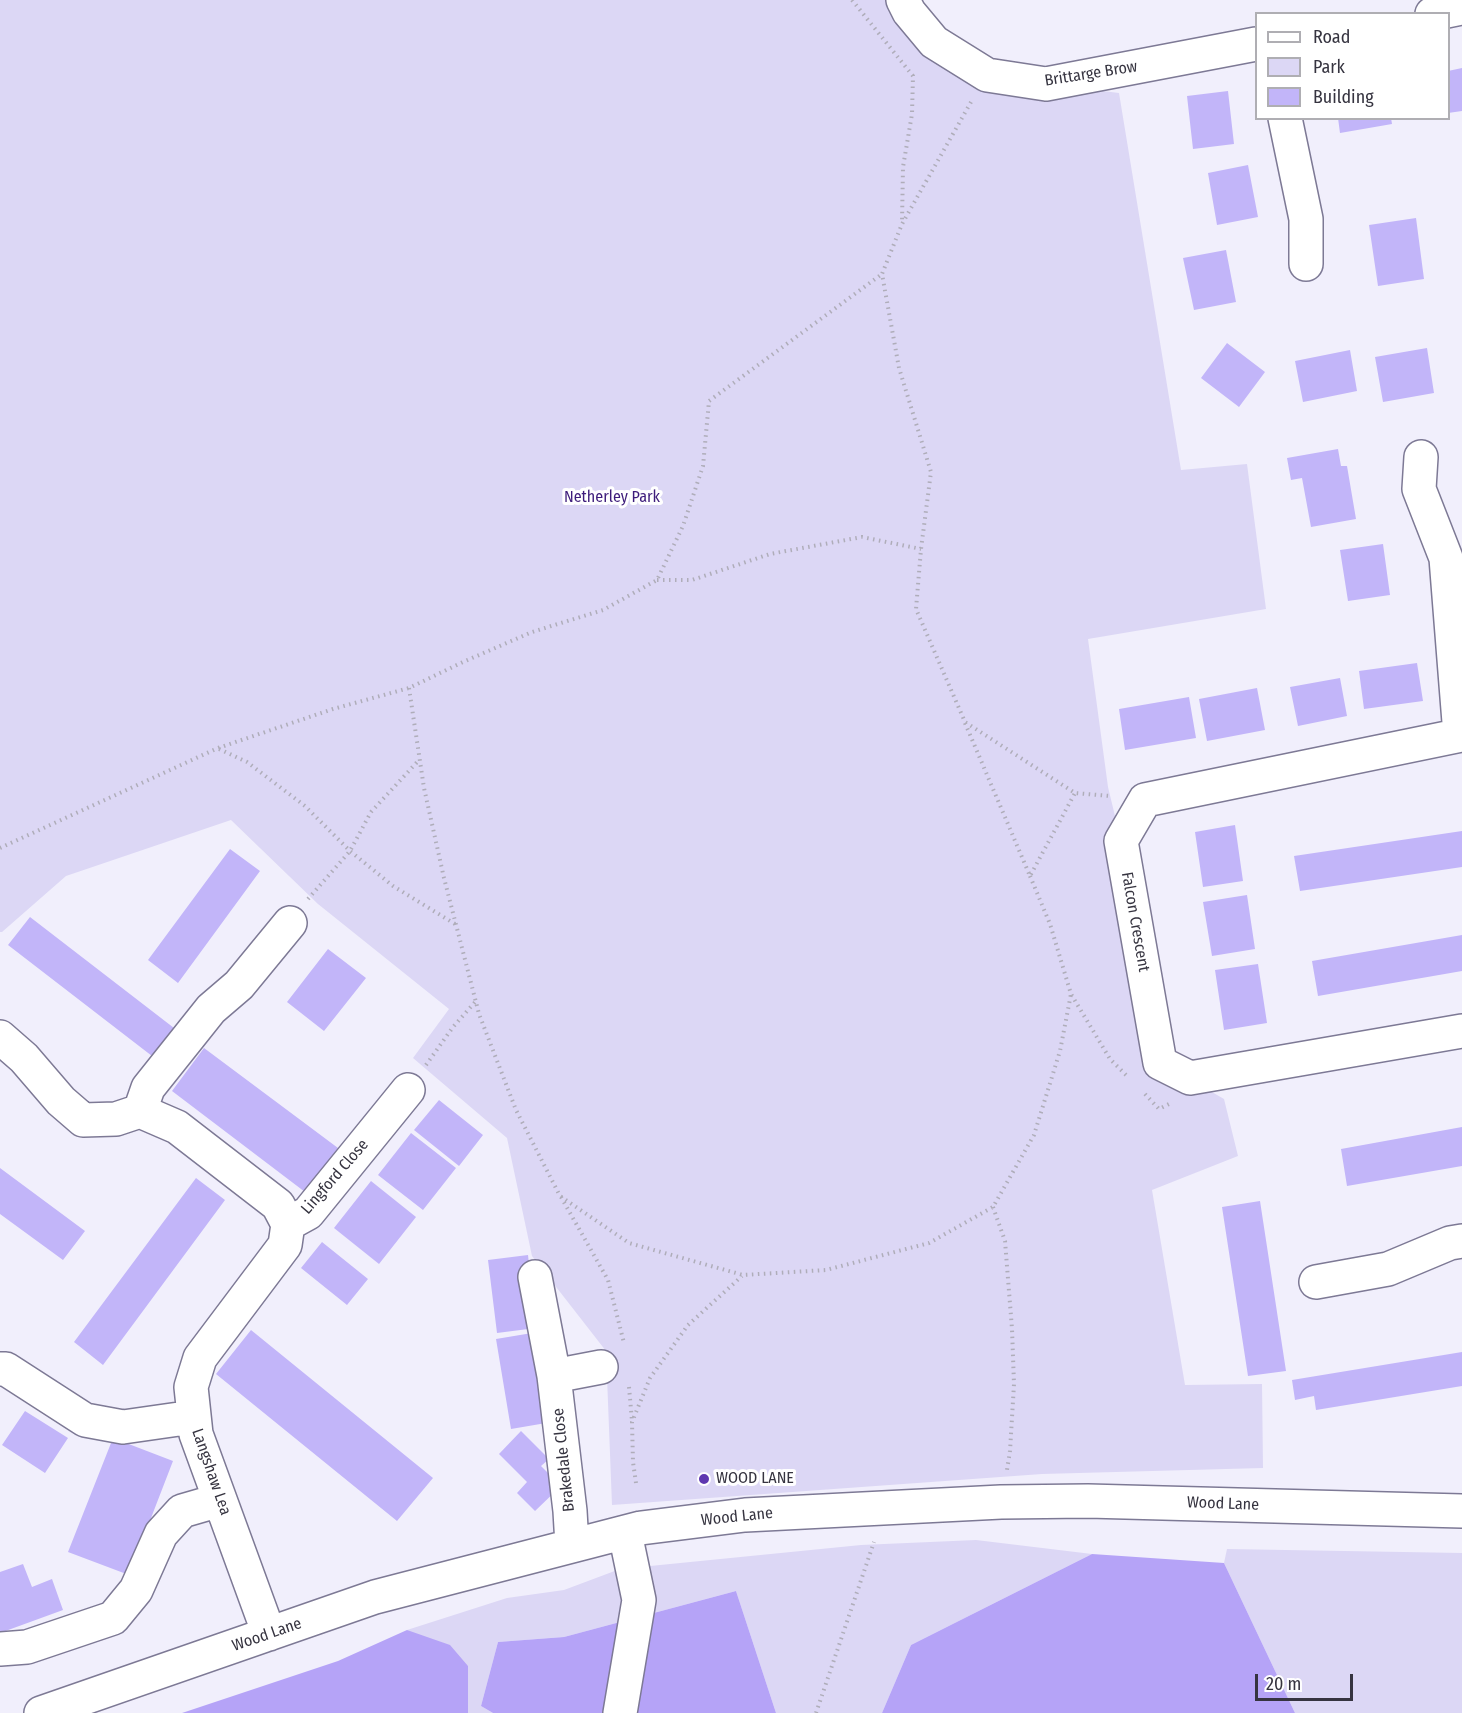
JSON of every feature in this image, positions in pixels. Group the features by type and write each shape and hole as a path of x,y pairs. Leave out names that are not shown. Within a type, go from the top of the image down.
{"street":[{"name":"Brittarge Brow","path":"903,0 909,12 934,42 987,75 1046,84 1255,44"},
{"path":"1442,12 1462,8"},
{"path":"1285,120 1306,219 1306,264"},
{"path":"1145,800 1461,735 1446,558 1419,489 1420,457"},
{"name":"Falcon Crescent","path":"1145,800 1121,841 1160,1063 1190,1078 1462,1032"},
{"path":"0,1037 24,1058 61,1101 83,1120 116,1119 140,1111 148,1088 183,1044 211,1009 239,985 290,923"},
{"name":"Lingford Close","path":"140,1111 177,1127 278,1205 288,1224 308,1213 408,1090"},
{"name":"Langshaw Lea","path":"269,1634 196,1434 190,1387 200,1358 285,1245 288,1224"},
{"path":"1316,1282 1388,1269 1462,1240"},
{"name":"Brakedale Close","path":"535,1277 554,1376 572,1545"},
{"path":"554,1376 613,1359"},
{"path":"0,1369 6,1369 85,1420 123,1427 193,1417"},
{"path":"0,1649 27,1647 113,1618 136,1590 161,1534 182,1511 220,1500"},
{"name":"Wood Lane","path":"41,1713 375,1597 641,1528 745,1515 1001,1502 1088,1501 1462,1511"},
{"path":"620,1713 639,1600 625,1533"}],"path":[{"path":"852,0 913,76 912,114 903,167 902,224"},
{"path":"657,580 683,526 703,466 709,401 882,274 902,224 987,75"},
{"path":"882,274 899,368 932,472 921,549 916,609 1050,924 1071,994 1110,1059 1135,1084"},
{"path":"0,848 218,748 333,709 409,688 532,632 603,610 657,580 692,580 770,554 862,537 921,549"},
{"path":"409,688 431,822 479,1014 516,1110 560,1196 608,1280 624,1340 613,1359"},
{"path":"965,722 1075,793 1145,800"},
{"path":"218,748 248,762 304,807 393,886 456,924"},
{"path":"290,923 319,885 351,851 371,813 419,759"},
{"path":"1030,876 1075,793"},
{"path":"560,1196 629,1243 743,1275 826,1270 929,1243 993,1207 1034,1135 1060,1050 1071,994"},
{"path":"408,1090 453,1027 476,1001"},
{"path":"1143,1092 1159,1109 1178,1098"},
{"path":"993,1207 1005,1241 1012,1329 1014,1384 1010,1451 1006,1471"},
{"path":"632,1422 650,1378 688,1325 743,1275"},
{"path":"629,1386 636,1483"},
{"path":"816,1713 875,1539 872,1509"}],"green space":[{"name":"Netherley Park","path":"0,0 903,0 934,42 1046,84 1119,93 1181,470 1247,464 1266,609 1088,639 1108,787 1121,841 1160,1062 1224,1099 1238,1156 1152,1190 1185,1385 1262,1384 1263,1468 1042,1474 612,1505 606,1351 532,1256 507,1138 413,1058 449,1009 318,904 231,820 66,876 0,932"},
{"path":"976,1540 1092,1554 911,1645 882,1713 776,1713 736,1591 564,1637 498,1642 481,1706 493,1713 468,1713 468,1666 407,1630 507,1598 564,1590 620,1569 861,1545"},
{"path":"1227,1549 1462,1553 1462,1713 1295,1713 1224,1563"}],"shaded area":[{"path":"1092,1554 1224,1563 1295,1713 882,1713 911,1645"},
{"path":"736,1591 776,1713 493,1713 481,1706 498,1642 564,1637"},
{"path":"407,1630 450,1645 468,1666 468,1713 182,1713 338,1661"}],"building":[{"path":"1462,68 1462,111 1450,113 1450,71"},
{"path":"1228,91 1234,144 1193,149 1187,96"},
{"path":"1338,120 1391,120 1392,124 1340,133"},
{"path":"1248,165 1258,217 1217,225 1208,173"},
{"path":"1416,218 1424,279 1378,286 1369,225"},
{"path":"1226,250 1236,302 1194,310 1183,258"},
{"path":"1227,343 1265,372 1239,407 1201,378"},
{"path":"1427,348 1434,393 1383,402 1375,357"},
{"path":"1350,350 1357,391 1303,402 1295,361"},
{"path":"1338,449 1341,466 1347,466 1356,519 1311,527 1302,478 1291,480 1287,458"},
{"path":"1383,544 1390,595 1348,601 1340,550"},
{"path":"1417,663 1423,701 1364,709 1359,671"},
{"path":"1340,678 1347,716 1298,726 1290,687"},
{"path":"1257,688 1265,730 1207,741 1199,699"},
{"path":"1189,697 1196,738 1125,750 1119,709"},
{"path":"1235,825 1243,881 1203,887 1195,832"},
{"path":"1462,831 1462,867 1300,891 1294,856"},
{"path":"230,849 260,871 178,983 148,960"},
{"path":"1247,895 1255,949 1212,956 1203,902"},
{"path":"30,917 174,1028 152,1056 8,945"},
{"path":"1462,935 1462,971 1318,996 1312,961"},
{"path":"328,949 366,978 324,1031 287,1002"},
{"path":"1258,964 1267,1023 1224,1030 1215,970"},
{"path":"204,1048 338,1148 305,1192 172,1091"},
{"path":"439,1100 483,1135 459,1166 414,1130"},
{"path":"1462,1127 1462,1166 1347,1186 1341,1149"},
{"path":"411,1133 456,1168 423,1210 378,1175"},
{"path":"0,1168 85,1231 63,1260 0,1214"},
{"path":"196,1178 225,1200 103,1365 74,1342"},
{"path":"371,1181 416,1217 379,1264 334,1228"},
{"path":"1260,1201 1286,1371 1248,1376 1222,1207"},
{"path":"322,1242 368,1279 347,1305 301,1268"},
{"path":"528,1255 536,1328 497,1333 488,1260"},
{"path":"251,1330 433,1478 397,1521 216,1374"},
{"path":"538,1332 552,1422 511,1429 496,1339"},
{"path":"1462,1352 1462,1386 1316,1410 1314,1396 1295,1400 1292,1380"},
{"path":"25,1411 68,1438 45,1473 2,1445"},
{"path":"521,1431 549,1459 541,1466 561,1486 535,1511 517,1493 527,1482 499,1454"},
{"path":"113,1438 173,1461 129,1575 68,1552"},
{"path":"23,1564 32,1587 52,1579 63,1610 0,1633 0,1572"}],"place":[{"name":"WOOD LANE","path":"704,1479"}]}
